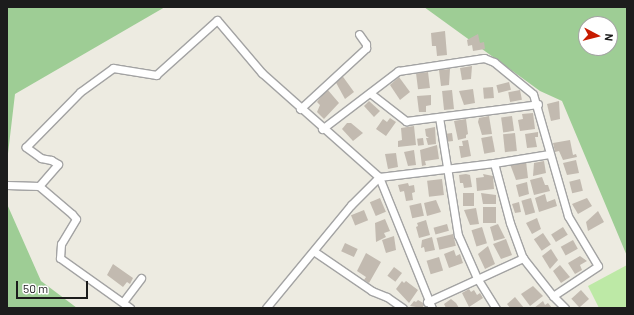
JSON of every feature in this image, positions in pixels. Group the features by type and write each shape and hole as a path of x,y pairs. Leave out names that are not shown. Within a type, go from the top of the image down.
{"street":[{"path":"39,186 58,164 51,160 41,158 26,147 80,92 113,68 156,75 218,20 262,73 322,129 379,177 430,305 477,278 524,258"},
{"path":"300,109 366,48 366,44 359,34"},
{"path":"322,129 398,71 484,58 494,62 533,94 538,104 549,154 568,216 598,266 553,296"},
{"path":"370,93 406,121 538,104"},
{"path":"439,117 458,235 477,278 496,308"},
{"path":"266,308 315,252 351,205 379,177 494,164 549,154"},
{"path":"494,164 510,223 524,258 553,296 565,308"},
{"path":"7,185 39,186 76,219 61,244 60,258 130,308"},
{"path":"315,252 372,291 387,296 403,308"},
{"path":"123,302 141,278"}],"green space":[{"path":"7,7 165,7 15,94 7,162"},
{"path":"424,7 627,7 627,256 562,101 540,91"},
{"path":"7,204 41,281 77,308 7,308"},
{"path":"627,265 627,308 599,308 588,286"}],"building":[{"path":"445,31 447,55 437,56 436,46 432,46 431,33"},
{"path":"478,34 480,43 484,42 485,49 473,51 472,45 468,46 467,40"},
{"path":"472,66 471,79 462,80 460,68"},
{"path":"450,69 449,85 441,86 439,70"},
{"path":"428,72 430,88 418,89 416,73"},
{"path":"341,74 354,92 345,99 334,79"},
{"path":"399,77 410,92 400,100 390,85"},
{"path":"509,82 511,90 498,93 496,85"},
{"path":"493,87 494,98 484,99 483,88"},
{"path":"327,89 339,103 324,119 317,112 320,105 317,102"},
{"path":"473,89 475,103 464,105 459,91"},
{"path":"452,90 454,109 444,110 442,91"},
{"path":"520,90 522,100 510,102 508,92"},
{"path":"431,95 431,105 426,106 426,112 419,112 417,96"},
{"path":"369,101 380,111 374,117 364,106"},
{"path":"559,101 560,119 551,121 547,104"},
{"path":"533,113 535,129 520,131 518,120 523,119 522,114"},
{"path":"489,116 492,134 482,135 478,122 479,118"},
{"path":"512,116 514,131 503,132 501,118"},
{"path":"390,118 396,122 386,136 376,129 383,119 387,122"},
{"path":"466,119 468,134 466,135 466,138 458,140 454,121"},
{"path":"347,123 351,123 363,133 353,141 342,129"},
{"path":"414,126 416,145 398,147 398,141 402,140 401,128"},
{"path":"435,127 436,144 428,145 426,138 429,138 426,136 425,129"},
{"path":"538,132 538,137 535,137 537,147 527,148 525,134"},
{"path":"452,133 453,141 447,142 446,134"},
{"path":"515,133 517,151 505,152 503,134"},
{"path":"492,136 495,152 484,154 481,138"},
{"path":"423,138 424,145 418,146 417,139"},
{"path":"468,140 471,156 461,158 459,146 463,146 462,141"},
{"path":"570,140 573,155 576,154 577,157 563,160 559,151 555,152 553,143"},
{"path":"437,145 439,159 425,161 426,165 422,166 420,150"},
{"path":"414,150 416,165 408,166 404,152"},
{"path":"396,153 398,167 388,169 385,154"},
{"path":"576,160 579,173 567,175 563,163"},
{"path":"526,161 528,178 516,180 510,164"},
{"path":"544,161 546,173 533,176 534,163"},
{"path":"483,174 493,176 494,189 477,191 476,178 484,177"},
{"path":"459,175 470,175 472,187 464,188 463,183 460,183"},
{"path":"542,177 545,185 548,185 550,191 534,195 530,180"},
{"path":"442,179 444,195 429,197 427,181"},
{"path":"580,179 583,191 572,193 569,182"},
{"path":"527,182 529,194 519,197 516,185"},
{"path":"408,183 409,186 414,185 415,192 412,193 413,200 406,201 404,191 400,192 398,185"},
{"path":"463,193 474,193 474,206 463,206"},
{"path":"481,193 496,195 496,204 483,204"},
{"path":"545,194 547,202 555,199 557,206 539,212 535,198"},
{"path":"380,198 386,212 376,216 370,202"},
{"path":"531,198 535,212 526,215 521,201"},
{"path":"587,198 592,206 578,214 572,204"},
{"path":"436,200 441,212 427,216 424,203"},
{"path":"519,202 521,212 515,213 512,204"},
{"path":"421,203 424,216 412,218 409,206"},
{"path":"483,207 496,207 496,223 483,223"},
{"path":"476,208 479,224 470,225 464,210"},
{"path":"364,210 368,220 355,225 351,215"},
{"path":"598,211 604,222 588,231 586,222"},
{"path":"537,218 541,229 532,234 526,223"},
{"path":"385,219 390,231 384,233 386,237 376,242 375,223"},
{"path":"426,220 430,235 419,238 416,227 418,226 417,223"},
{"path":"447,224 449,231 435,235 434,228"},
{"path":"498,224 505,238 494,241 490,227"},
{"path":"482,227 487,243 476,246 471,230"},
{"path":"563,227 568,235 556,242 551,234"},
{"path":"543,233 551,245 542,251 534,239"},
{"path":"453,234 456,246 439,250 437,238"},
{"path":"394,236 396,250 386,253 382,240"},
{"path":"432,237 435,250 425,252 424,247 421,248 422,240"},
{"path":"506,239 512,255 501,259 493,244"},
{"path":"573,240 578,249 566,256 561,247"},
{"path":"345,243 358,249 354,257 341,251"},
{"path":"488,246 495,264 485,269 478,254"},
{"path":"551,249 558,260 550,269 542,256"},
{"path":"454,250 456,256 460,254 463,263 449,268 444,254"},
{"path":"366,253 381,262 369,283 364,280 366,277 357,271"},
{"path":"580,256 587,261 580,265 582,270 575,274 568,263"},
{"path":"439,257 443,270 431,274 427,261"},
{"path":"113,264 133,278 130,284 127,282 123,287 107,275"},
{"path":"560,265 570,277 561,283 553,271"},
{"path":"394,267 402,273 395,282 387,276"},
{"path":"402,281 404,283 406,281 418,290 409,303 396,289"},
{"path":"533,286 543,296 530,306 521,294"},
{"path":"469,289 471,292 474,290 477,295 480,293 483,298 469,307 462,293"},
{"path":"581,290 589,299 579,308 571,299"},
{"path":"515,297 524,308 510,308 507,304"},
{"path":"451,299 459,308 446,308 444,304"},
{"path":"418,300 425,304 422,308 410,306 414,301 416,302"},
{"path":"543,301 545,305 548,303 552,308 534,308"}]}
